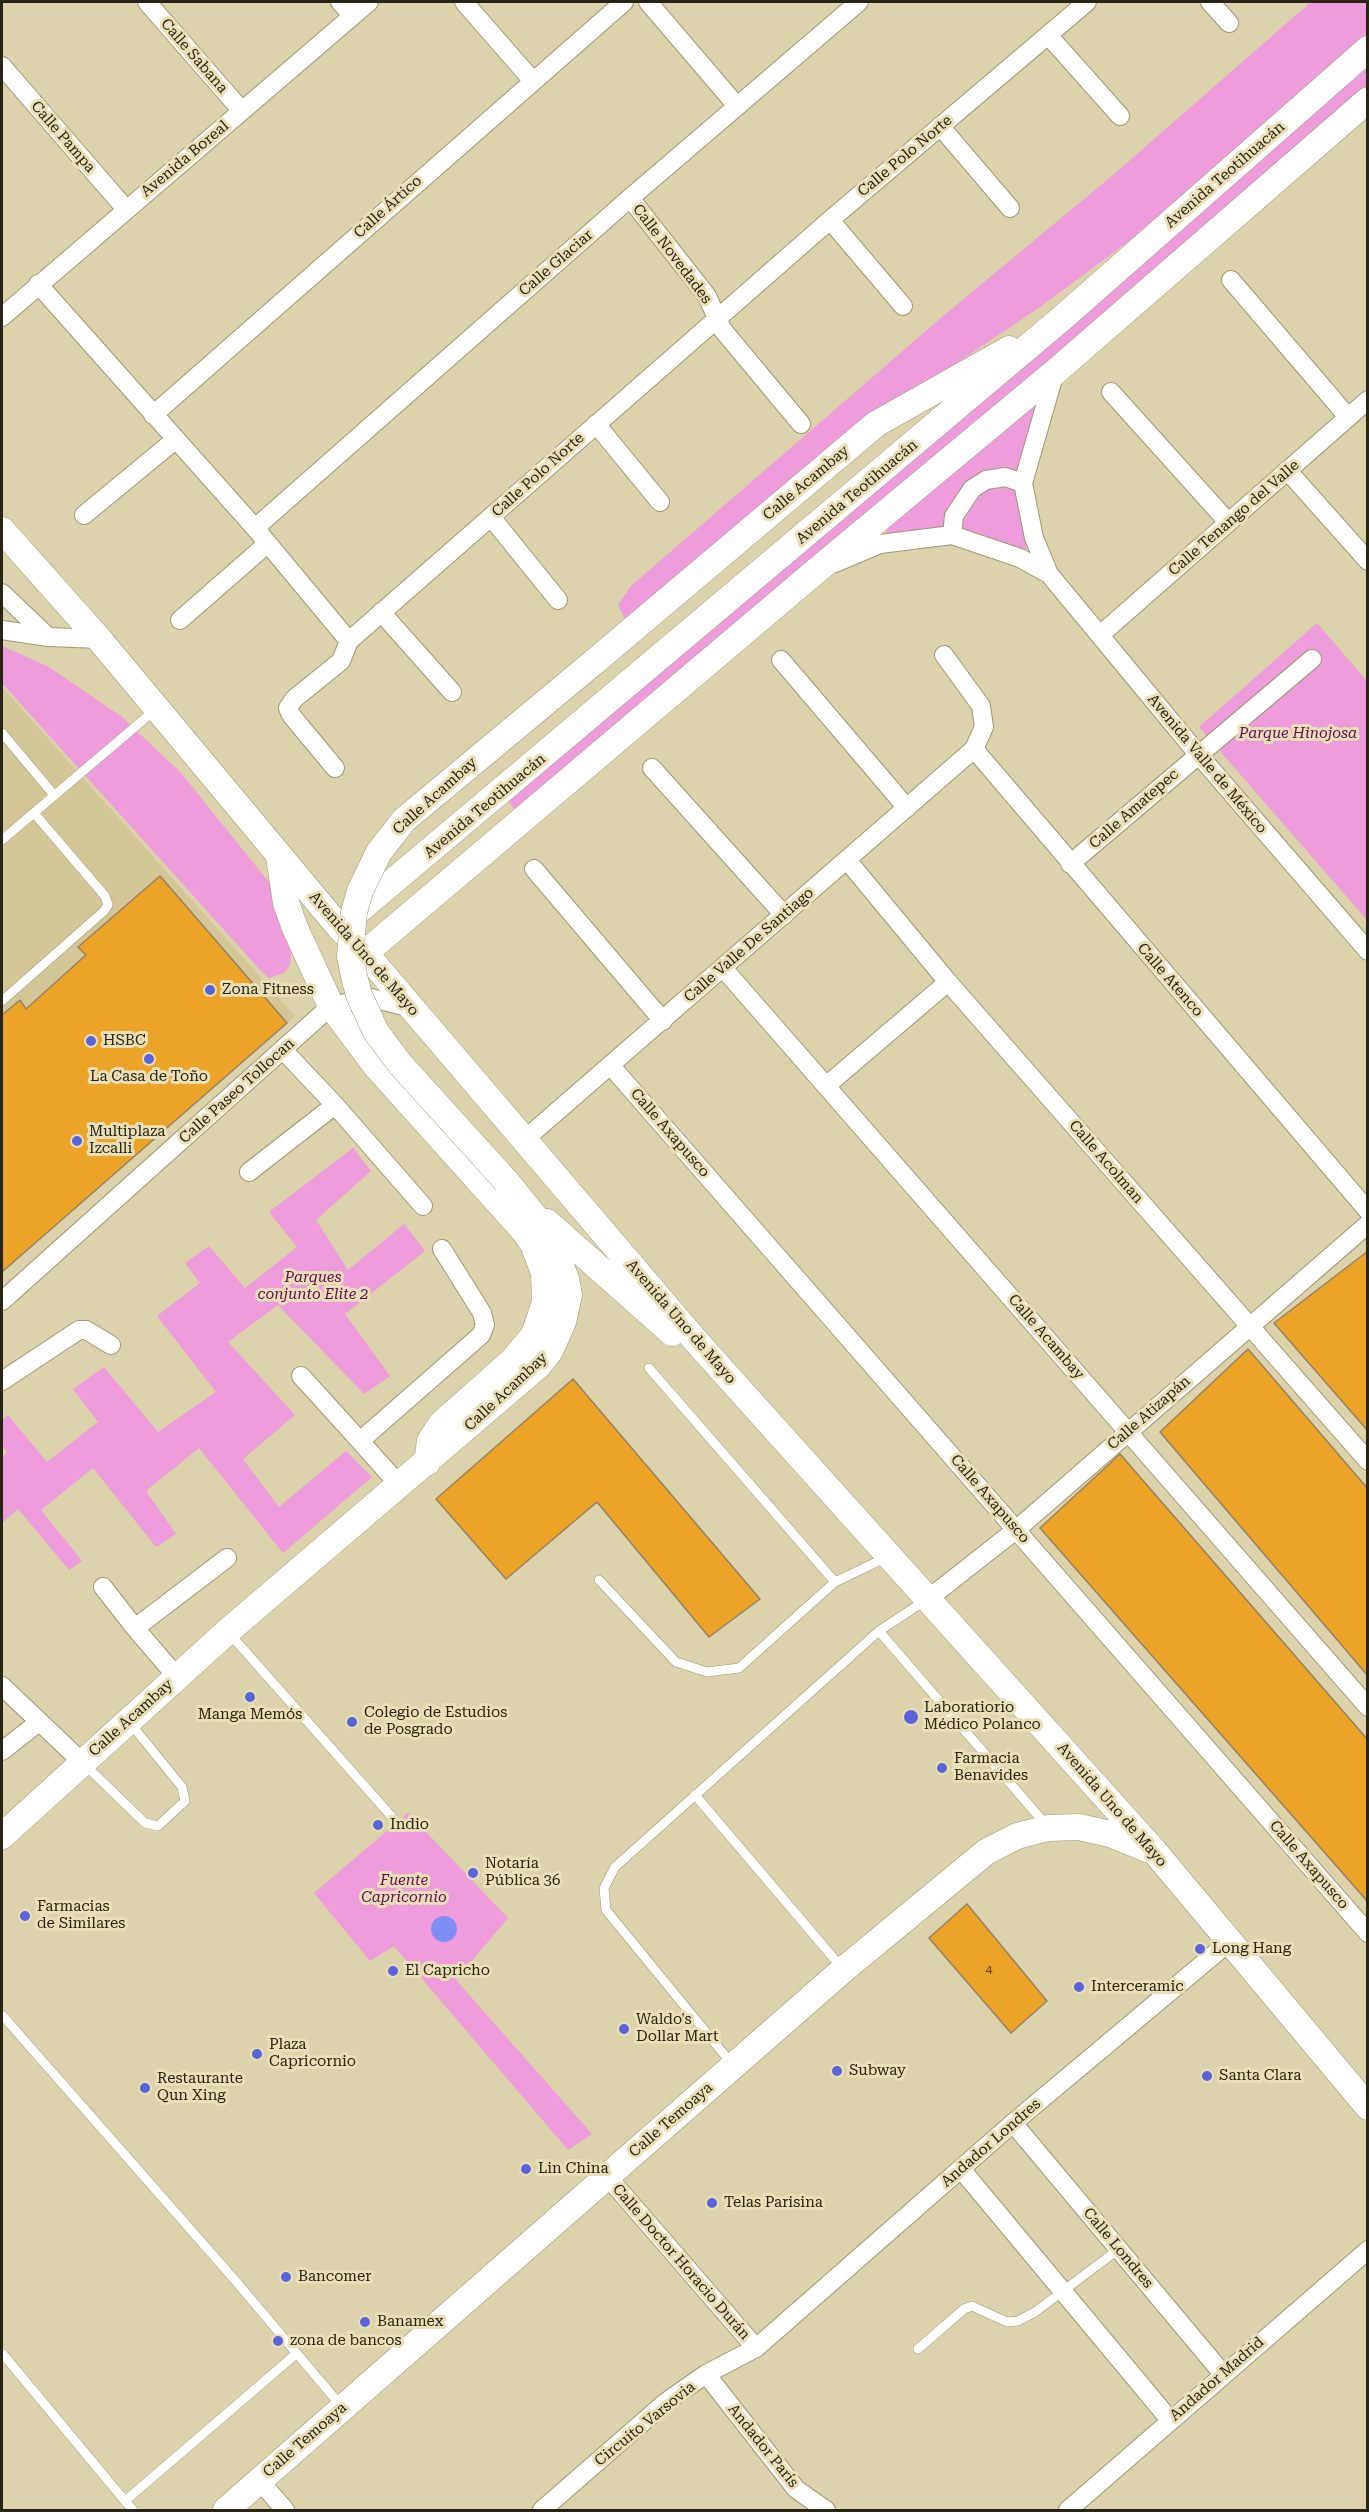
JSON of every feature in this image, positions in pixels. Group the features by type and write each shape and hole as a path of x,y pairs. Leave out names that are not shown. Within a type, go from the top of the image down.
{"main road":[{"name":"Avenida Teotihuacán","path":"339,927 1061,319 1368,49"},
{"path":"365,953 816,570 1055,372 1368,100"},
{"name":"Calle Acambay","path":"2,1836 228,1632 539,1365 550,1351 563,1322 569,1295 562,1263 548,1233 528,1206 400,1064 376,1032 359,995 350,956 354,912 360,891 379,852 404,820 876,424 1061,319"},
{"name":"Avenida Uno de Mayo","path":"2,530 99,639 339,927 365,953 718,1365 1155,1852 1368,2107"},
{"path":"497,796 519,822"},
{"name":"Calle Acambay","path":"279,856 281,880 292,920 331,1006 375,1065 524,1231 533,1244 544,1273 545,1302 534,1335 512,1361 441,1425 430,1441 427,1463"},
{"path":"528,1206 667,1328 718,1365"},
{"name":"Calle Temoaya","path":"226,2511 843,1970 986,1852 1017,1836 1048,1828 1079,1827 1110,1834 1155,1852"}],"street":[{"name":"Calle Sabana","path":"147,2 242,111"},
{"path":"340,2 353,16"},
{"name":"Avenida Boreal","path":"4,308 38,284 369,2"},
{"path":"464,2 532,80"},
{"name":"Calle Ártico","path":"153,415 532,80 624,2"},
{"path":"648,2 737,106"},
{"name":"Calle Glaciar","path":"255,528 630,198 859,2"},
{"name":"Calle Polo Norte","path":"348,641 830,220 1087,2"},
{"path":"1210,2 1228,23"},
{"path":"1048,35 1120,116"},
{"name":"Calle Pampa","path":"2,66 125,208"},
{"path":"940,126 1010,208"},
{"name":"Calle Novedades","path":"630,198 707,296 722,328 801,424"},
{"path":"830,220 903,306"},
{"path":"1231,280 1348,417"},
{"path":"38,284 255,528 348,641 341,661 294,699 288,708 291,715 335,768"},
{"name":"Avenida Valle de México","path":"1055,372 1023,483 1034,538 1049,574 1198,754 1368,951"},
{"path":"1111,392 1228,522"},
{"name":"Calle Tenango del Valle","path":"1100,635 1368,400"},
{"path":"596,424 660,502"},
{"path":"84,515 175,440"},
{"path":"1287,470 1368,561"},
{"path":"952,535 954,516 972,489 986,480 1005,477 1023,483"},
{"path":"491,517 558,600"},
{"name":"Avenida Valle de México","path":"816,570 880,544 952,535 1020,558 1049,574"},
{"path":"180,620 267,543"},
{"path":"2,593 48,637"},
{"path":"381,612 452,692"},
{"path":"2,630 48,637 99,639"},
{"path":"944,654 981,706 984,727 974,749"},
{"name":"Calle Amatepec","path":"1070,864 1312,659"},
{"path":"781,660 906,808"},
{"name":"Calle Valle De Santiago","path":"524,1140 974,749"},
{"name":"Calle Atenco","path":"974,749 1368,1210"},
{"path":"652,768 784,915"},
{"name":"Calle Acolman","path":"847,860 948,982 1368,1461"},
{"path":"534,869 663,1021"},
{"name":"Calle Acambay","path":"723,968 1368,1707"},
{"path":"826,1086 948,982"},
{"path":"331,1006 371,998 412,1008"},
{"name":"Calle Paseo Tollocan","path":"2,1301 331,1006"},
{"path":"283,1050 335,1105 423,1206"},
{"name":"Calle Axapusco","path":"611,1066 1368,1933"},
{"path":"249,1172 335,1105"},
{"name":"Calle Atizapán","path":"928,1599 1017,1529 1368,1224"},
{"path":"360,1441 481,1335 485,1325 483,1313 442,1249"},
{"path":"2,1381 79,1330 86,1330 111,1345"},
{"path":"302,1376 400,1486"},
{"path":"135,1628 228,1558"},
{"path":"103,1587 177,1677"},
{"path":"2,1686 83,1763"},
{"path":"2,1751 39,1722"},
{"name":"Andador Londres","path":"756,2348 1013,2123 1229,1942"},
{"name":"Calle Londres","path":"1013,2123 1223,2374"},
{"path":"961,2169 1170,2420"},
{"name":"Calle Doctor Horacio Durán","path":"607,2176 756,2348"},
{"name":"Andador Madrid","path":"1068,2511 1368,2250"},
{"name":"Circuito Varsovia","path":"542,2511 666,2402 706,2374 756,2348"},
{"name":"Andador París","path":"706,2374 796,2489 826,2511"},
{"path":"259,2480 285,2511"}],"lane":[{"path":"2,840 156,710"},
{"path":"2,733 54,795"},
{"path":"2,1001 104,911 108,904 105,896 34,813"},
{"path":"649,1368 835,1582"},
{"path":"599,1580 676,1662 706,1672 739,1668 835,1582 889,1556"},
{"path":"733,2066 606,1910 604,1888 615,1867 695,1795 879,1631 928,1599"},
{"path":"879,1631 1048,1828"},
{"path":"228,1632 392,1817"},
{"path":"83,1763 145,1823 158,1826 185,1801 182,1787 128,1721"},
{"path":"695,1795 843,1970"},
{"path":"2,2015 242,2288 343,2407"},
{"path":"918,2349 964,2309 972,2306 1007,2322 1018,2321 1035,2312 1119,2249"},
{"path":"2,2353 133,2511"},
{"path":"125,2501 296,2354"}],"shaded area":[{"name":"Multiplaza Izcalli","path":"2,687 295,1016 2,1272"}],"green space":[{"path":"1311,2 1367,2 1367,42 1190,196 1040,307 908,396 627,623 618,605 631,586 942,317 1113,175"},
{"path":"1367,53 1367,95 516,811 507,798"},
{"path":"1042,395 1021,479 997,474 949,527 887,537 886,532 892,519"},
{"path":"1003,485 1019,490 1028,546 1025,550 963,530 963,518 983,488"},
{"name":"Parque Hinojosa","path":"1317,623 1367,681 1367,920 1199,727"},
{"path":"2,646 49,667 122,717 181,773 272,886 291,955 290,965 284,973 269,978 261,971 2,683"},
{"name":"Parques conjunto Elite 2","path":"353,1148 371,1171 316,1220 348,1270 404,1224 425,1251 345,1314 390,1376 364,1394 278,1305 228,1342 295,1415 243,1459 279,1507 346,1451 372,1477 283,1553 199,1448 146,1491 176,1534 156,1547 93,1468 41,1510 82,1561 69,1570 18,1509 2,1523 2,1457 7,1452 2,1445 2,1420 8,1415 47,1462 98,1422 73,1389 104,1367 158,1432 216,1392 157,1316 200,1283 185,1263 209,1246 245,1288 297,1247 269,1212"},
{"name":"Fuente Capricornio","path":"408,1813 508,1918 456,1980 592,2134 568,2150 394,1946 370,1961 314,1893"}],"water":[{"path":"444,1916 454,1919 457,1929 454,1939 444,1942 434,1939 431,1929 434,1919"}],"building":[{"name":"Multiplaza Izcalli","path":"160,876 287,1023 2,1272 2,1015 20,1000 26,1009 86,955 78,947"},
{"path":"1368,1251 1368,1431 1274,1323"},
{"path":"1248,1349 1368,1489 1368,1676 1160,1432"},
{"path":"573,1379 760,1599 709,1637 597,1502 506,1579 436,1499"},
{"path":"1120,1454 1368,1740 1368,1902 1040,1528"},
{"path":"967,1904 1047,2001 1011,2033 929,1938"}],"place":[{"name":"Zona Fitness","path":"210,990"},
{"name":"HSBC","path":"91,1041"},
{"name":"La Casa de Toño","path":"149,1059"},
{"name":"Multiplaza Izcalli","path":"77,1141"},
{"name":"Manga Memo´s","path":"250,1697"},
{"name":"Laboratiorio Médico Polanco","path":"911,1717"},
{"name":"Colegio de Estudios de Posgrado","path":"352,1722"},
{"name":"Farmacia Benavides","path":"942,1768"},
{"name":"Indio","path":"378,1825"},
{"name":"Notaría Pública 36","path":"473,1873"},
{"name":"Farmacias de Similares","path":"25,1916"},
{"name":"Long Hang","path":"1200,1949"},
{"name":"El Capricho","path":"393,1971"},
{"name":"Interceramic","path":"1079,1987"},
{"name":"Waldo's Dollar Mart","path":"624,2029"},
{"name":"Plaza Capricornio","path":"257,2054"},
{"name":"Subway","path":"837,2071"},
{"name":"Santa Clara","path":"1207,2076"},
{"name":"Restaurante Qun Xing","path":"145,2088"},
{"name":"Lin China","path":"526,2169"},
{"name":"Telas Parisina","path":"712,2203"},
{"name":"Bancomer","path":"286,2277"},
{"name":"Banamex","path":"365,2322"},
{"name":"zona de bancos","path":"278,2341"}]}
